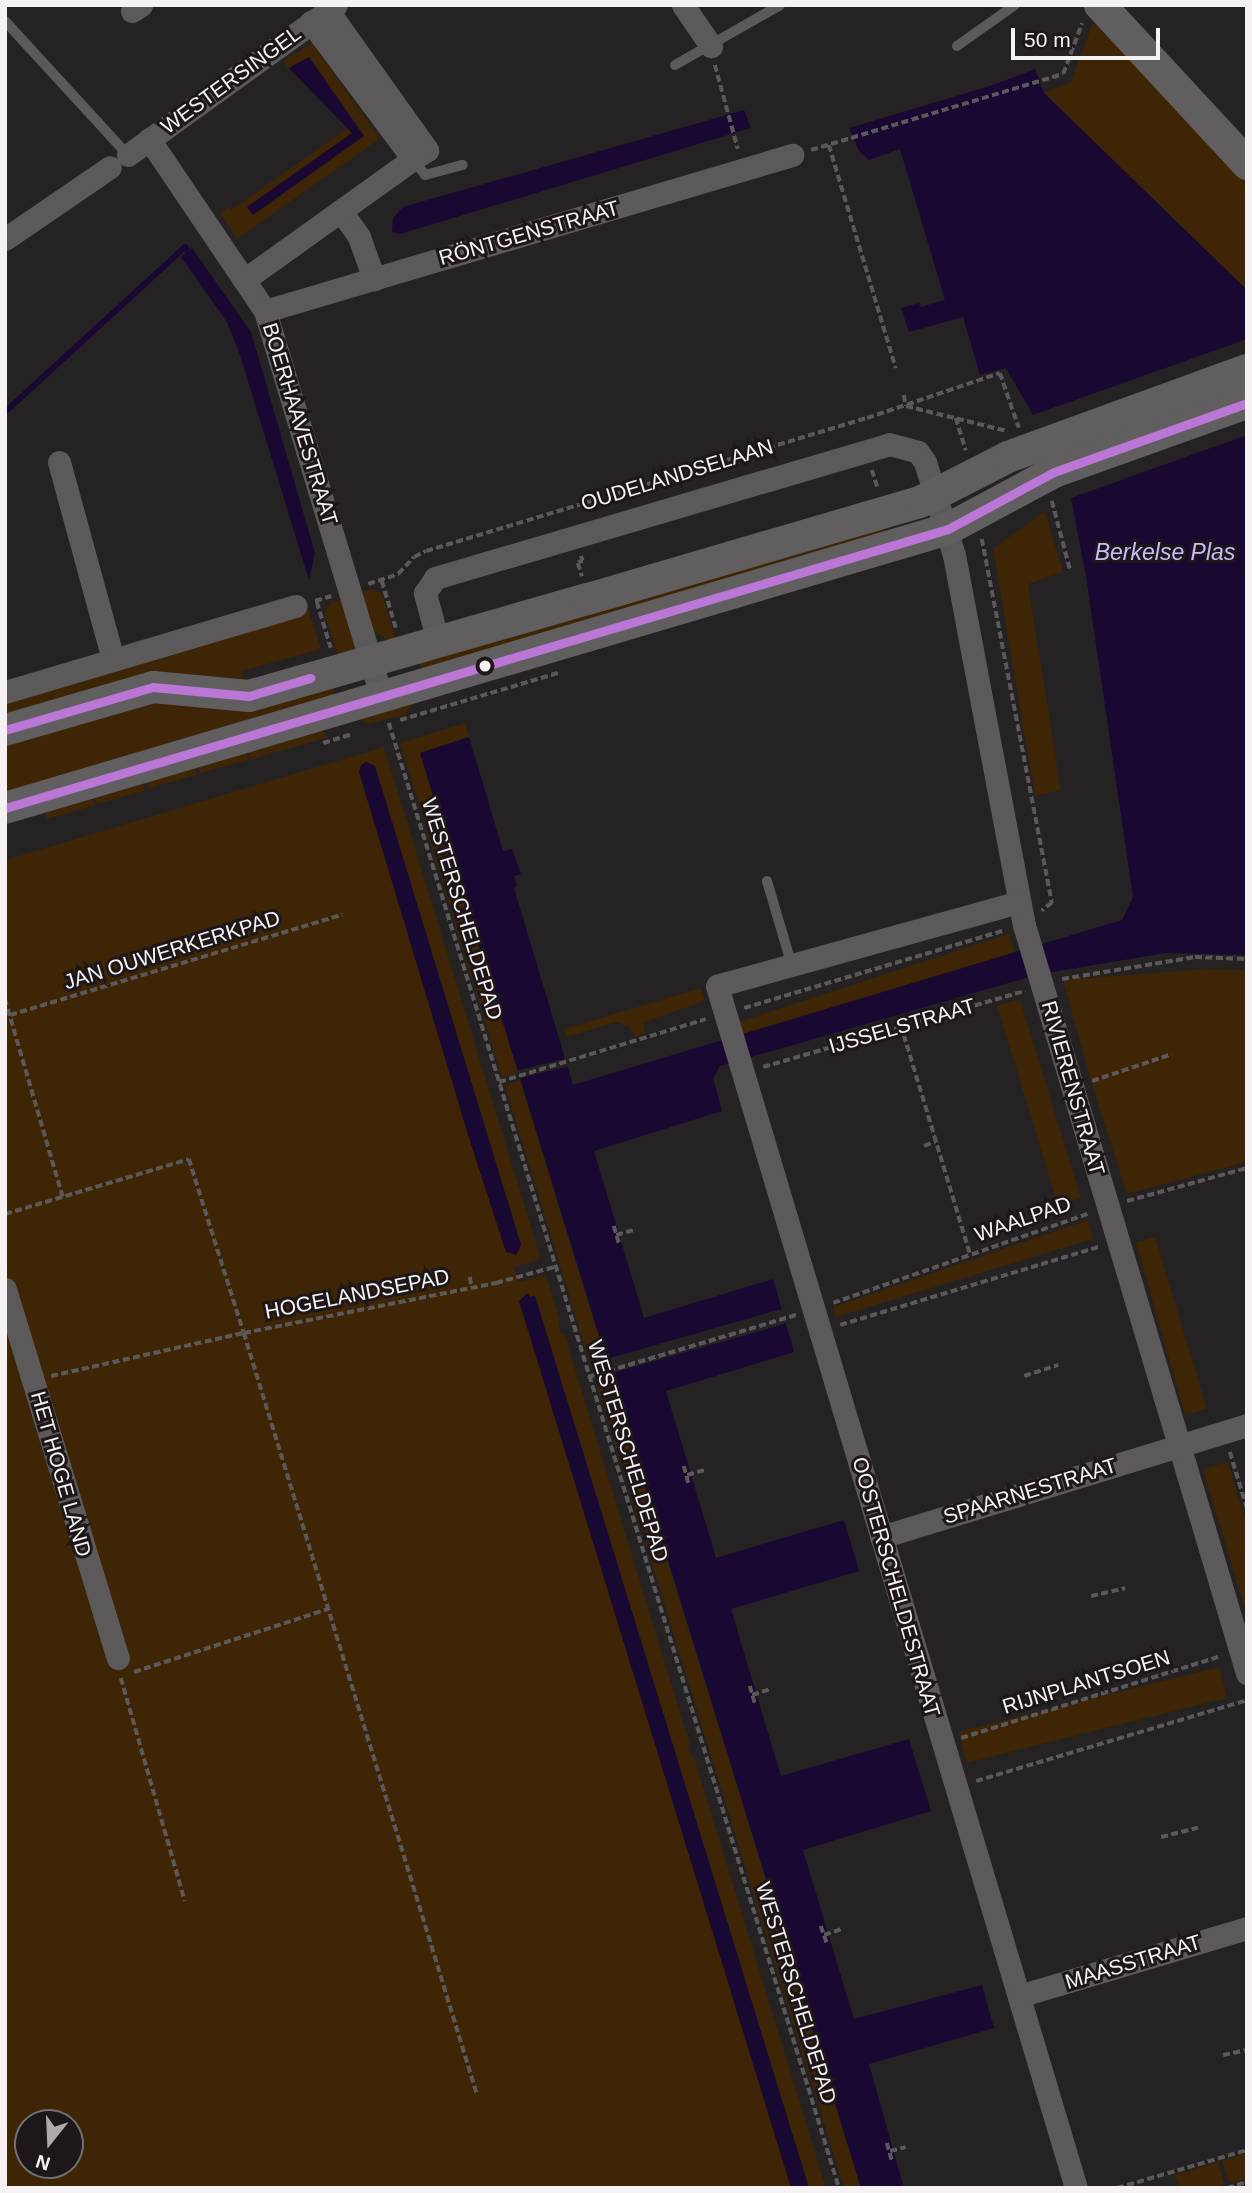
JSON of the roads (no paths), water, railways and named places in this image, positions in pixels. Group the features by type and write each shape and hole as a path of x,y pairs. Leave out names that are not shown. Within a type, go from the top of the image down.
{"street":[{"path":"683,5 711,46"},
{"path":"244,280 427,150 326,11"},
{"name":"WESTERSINGEL","path":"5,239 119,161 326,11"},
{"path":"1091,13 1247,164"},
{"name":"BOERHAAVESTRAAT","path":"149,139 265,311 351,589 385,710"},
{"name":"RÖNTGENSTRAAT","path":"265,311 792,155"},
{"path":"341,211 359,237 374,279"},
{"path":"5,730 153,687 249,696 371,662 936,495 1008,457 1247,370"},
{"path":"5,808 385,710 948,529 1054,472 1247,403"},
{"name":"OUDELANDSELAAN","path":"438,642 425,593 435,578 575,536 889,444 918,452 925,461 936,495"},
{"path":"59,462 113,660"},
{"name":"RIVIERENSTRAAT","path":"936,495 948,529 1021,913 1031,948 1048,980 1108,1207 1243,1662"},
{"path":"5,692 296,606"},
{"path":"792,966 1021,913"},
{"name":"OOSTERSCHELDESTRAAT","path":"792,966 717,986 743,1073 807,1320 881,1537 1076,2188"},
{"name":"HET HOGE LAND","path":"5,1289 118,1658"},
{"name":"SPAARNESTRAAT","path":"881,1537 1247,1425"},
{"name":"MAASSTRAAT","path":"1019,1996 1247,1928"}],"lane":[{"path":"674,65 780,5"},
{"path":"957,46 1014,5"},
{"path":"5,21 119,161"},
{"path":"413,159 425,175 463,165"},
{"path":"767,881 792,966"}],"water":[{"path":"309,57 364,136 253,215 247,207 352,133 289,68"},
{"path":"1035,69 1044,93 1247,290 1247,339 1033,415 1006,368 980,375 963,317 909,332 901,308 919,303 921,307 945,300 900,149 869,160 859,151 849,128 990,86"},
{"path":"744,110 751,128 400,234 392,232 393,218 403,207"},
{"path":"192,248 251,332 315,553 309,580 240,355 227,322 181,257"},
{"name":"Berkelse Plas","path":"1247,435 1247,955 1166,953 1040,974 720,1066 713,1078 722,1111 594,1151 644,1318 773,1279 794,1352 666,1391 716,1558 844,1520 859,1571 731,1609 781,1776 909,1739 931,1811 803,1850 854,2019 982,1985 994,2028 869,2064 904,2188 861,2188 420,753 469,737 503,851 512,849 521,874 514,876 517,886 514,888 573,1085 1122,920 1133,897 1086,576 1071,498"},
{"path":"366,762 375,766 521,1245 516,1255 506,1252 469,1138 359,772 361,765"},
{"path":"528,1293 530,1297 535,1296 809,2188 791,2188 519,1301"}],"waterway":[{"path":"5,412 185,247 191,256"}]}
